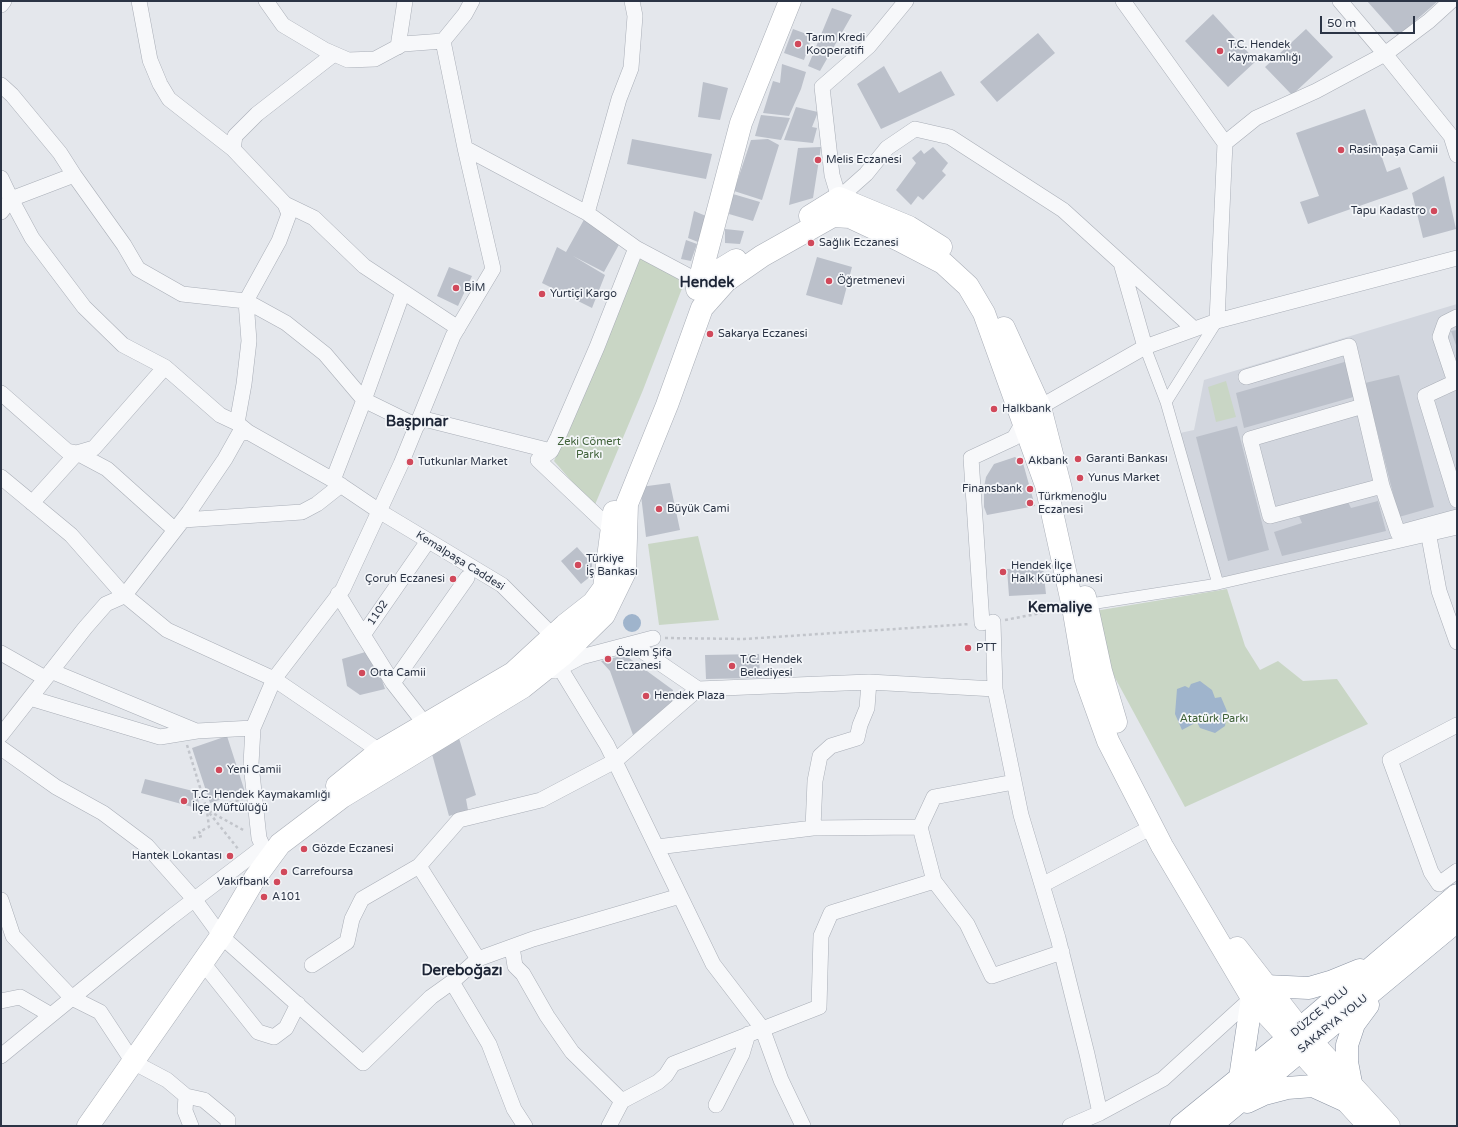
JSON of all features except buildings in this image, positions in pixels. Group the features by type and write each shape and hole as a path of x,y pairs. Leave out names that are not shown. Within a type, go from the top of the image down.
{"main road":[{"path":"88,1126 221,936 261,853 342,797 426,724 513,673 553,636 593,603 604,588 615,501 649,409 700,282 741,122 790,1"},
{"path":"700,282 839,198 909,227 959,259 990,296 1018,362 1032,414 1046,485 1079,606 1101,671 1120,736 1168,828 1238,950 1258,992 1240,1078"},
{"path":"388,757 522,687 563,655 604,615 625,572 627,504 667,405 702,308 726,281 762,256 833,216 850,216 943,263 968,286 984,313 1032,414"},
{"path":"700,282 702,308"},
{"path":"1079,606 1085,677 1108,741 1152,827 1258,992 1349,1092 1389,1126"},
{"name":"DÜZCE YOLU","path":"1181,1126 1240,1078 1301,1040 1384,970 1457,895"},
{"path":"1258,992 1309,988 1333,981 1384,970 1457,921"},
{"path":"1369,1126 1349,1092 1347,1045 1354,1024 1384,970"},
{"name":"SAKARYA YOLU","path":"1217,1120 1301,1040"},
{"path":"1217,1120 1264,1094 1287,1088 1313,1086 1349,1092"}],"street":[{"path":"1,5 4,1"},
{"path":"1,734 106,604 124,596 179,525 225,459 239,434 242,427 244,384 249,341 246,301 279,241 289,214 285,204 233,148 169,99 160,84 150,60 139,1"},
{"path":"266,1 283,25 334,54 348,60 375,59 404,44 443,41 465,14 472,1"},
{"path":"398,47 405,1"},
{"path":"587,213 619,99 631,68 635,16 632,1"},
{"path":"850,216 839,198 832,175 822,87 868,46 906,1"},
{"path":"1124,1 1225,143 1217,320 1166,402"},
{"path":"1340,1 1451,136 1457,155"},
{"path":"1225,143 1256,118 1316,91 1385,54 1429,21 1451,1"},
{"path":"1,1056 194,899 261,853 251,764 253,728 274,679 343,589 418,422 453,336 493,268 465,148 443,41"},
{"path":"233,148 235,136 257,114 334,54"},
{"path":"1,85 12,95 60,153 124,245 138,269 182,294 246,301 286,324 325,354 364,400 418,422 551,451"},
{"path":"839,198 866,174 887,148 915,129 950,137 1063,210 1194,329"},
{"path":"465,148 587,213 636,248 700,282"},
{"path":"1,212 11,199 74,175"},
{"name":"Kemalpaşa Caddesi","path":"1,178 32,238 84,307 123,345 165,367 220,415 337,483 379,511 502,585 553,636"},
{"path":"285,204 314,218 364,266 458,328"},
{"path":"612,534 538,460 551,451 594,354 636,248"},
{"path":"1100,1113 1062,952 1021,815 995,689 971,458 1014,438 1032,414 1145,347 1217,320 1457,258"},
{"path":"1121,263 1145,347 1166,402 1218,584"},
{"path":"1,393 67,451 77,453 107,469 179,525 302,512 317,504 337,483 364,400 403,292"},
{"path":"1457,317 1445,323 1440,337 1455,382 1425,396 1457,500"},
{"path":"1246,377 1349,346 1382,486 1398,533 1457,517"},
{"path":"32,503 77,453 94,448 165,367"},
{"path":"1363,406 1250,439 1270,516 1382,486"},
{"path":"1,478 71,535 124,596 167,630 274,679 388,757"},
{"path":"1079,606 1218,584 1428,537 1457,529"},
{"path":"1428,537 1439,591 1457,642"},
{"name":"1102","path":"426,724 393,683 363,635 428,541"},
{"path":"393,683 467,578"},
{"path":"338,594 363,635"},
{"path":"522,687 580,657 653,638"},
{"path":"632,644 698,688 869,682 995,689"},
{"path":"1,653 48,674 190,732"},
{"path":"560,668 615,761 713,964 755,1031 803,1126"},
{"path":"813,828 815,781 820,756 830,746 857,738 860,725 868,708 869,682"},
{"path":"312,965 347,942 352,919 362,899 419,866 459,820 541,800 615,761 698,688"},
{"path":"30,698 160,737 190,732 253,728"},
{"path":"1457,725 1390,760 1431,872 1439,884 1457,871"},
{"path":"1,748 56,787 103,813 147,846 194,899 221,936 363,1063 431,997 452,982 478,958 680,896"},
{"path":"1014,782 934,797 920,827 934,881 967,924 992,976 1062,952"},
{"path":"657,847 813,828 920,827"},
{"path":"1042,885 1152,827"},
{"path":"419,866 478,958"},
{"path":"609,1126 622,1101 658,1082 666,1075 673,1064 819,1007 821,936 831,912 934,881"},
{"path":"1,900 13,936 72,998 100,1012 133,1062 167,1080 186,1096 204,1100 228,1120 228,1126"},
{"path":"512,947 515,966 523,974 546,1016 568,1046 622,1101"},
{"path":"203,963 258,1032 274,1037 286,1028 298,1004"},
{"path":"452,982 489,1044 514,1108 525,1126"},
{"path":"1070,1126 1100,1113 1163,1079 1258,992"},
{"path":"1,1002 20,997 51,1015"},
{"path":"716,1105 755,1031"},
{"path":"186,1096 185,1111 191,1126"}],"path":[{"path":"653,638 744,639 988,623 1079,606"},
{"path":"190,732 207,810 209,827 199,832 202,836 193,838"},
{"path":"207,810 254,795"},
{"path":"207,810 261,853"},
{"path":"207,810 261,853"}],"shaded area":[{"path":"1457,304 1457,529 1218,584 1175,434 1194,430 1204,380"}],"green space":[{"name":"Zeki Cömert Parkı","path":"641,252 686,278 643,390 594,507 554,461"},
{"path":"1226,381 1236,417 1216,422 1208,387"},
{"path":"698,536 719,620 659,625 648,544"},
{"name":"Atatürk Parkı","path":"1227,589 1245,646 1260,670 1278,661 1303,681 1337,679 1368,724 1185,807 1107,663 1095,611"}],"water":[{"path":"632,614 636,615 640,619 640,627 636,631 632,632 628,631 624,627 623,623 624,619 628,615"},
{"path":"1200,681 1212,690 1215,698 1221,697 1227,711 1225,726 1215,733 1200,728 1197,722 1182,730 1175,714 1177,689 1185,686 1189,688 1191,684"}],"place":[{"name":"Tarım Kredi Kooperatifi","path":"798,44"},
{"name":"T.C. Hendek Kaymakamlığı","path":"1220,51"},
{"name":"Rasimpaşa Camii","path":"1341,150"},
{"name":"Melis Eczanesi","path":"818,160"},
{"name":"Tapu Kadastro","path":"1434,211"},
{"name":"Sağlık Eczanesi","path":"811,243"},
{"name":"Öğretmenevi","path":"829,281"},
{"name":"BİM","path":"456,288"},
{"name":"Yurtiçi Kargo","path":"542,294"},
{"name":"Sakarya Eczanesi","path":"710,334"},
{"name":"Halkbank","path":"994,409"},
{"name":"Garanti Bankası","path":"1078,459"},
{"name":"Akbank","path":"1020,461"},
{"name":"Tutkunlar Market","path":"410,462"},
{"name":"Yunus Market","path":"1080,478"},
{"name":"Finansbank","path":"1030,489"},
{"name":"Türkmenoğlu Eczanesi","path":"1030,503"},
{"name":"Büyük Cami","path":"659,509"},
{"name":"Türkiye İş Bankası","path":"578,565"},
{"name":"Hendek İlçe Halk Kütüphanesi","path":"1003,572"},
{"name":"Çoruh Eczanesi","path":"453,579"},
{"name":"PTT","path":"968,648"},
{"name":"Özlem Şifa Eczanesi","path":"608,659"},
{"name":"T.C. Hendek Belediyesi","path":"732,666"},
{"name":"Orta Camii","path":"362,673"},
{"name":"Hendek Plaza","path":"646,696"},
{"name":"Yeni Camii","path":"219,770"},
{"name":"T.C. Hendek Kaymakamlığı İlçe Müftülüğü","path":"184,801"},
{"name":"Gözde Eczanesi","path":"304,849"},
{"name":"Hantek Lokantası","path":"230,856"},
{"name":"Carrefoursa","path":"284,872"},
{"name":"Vakıfbank","path":"277,882"},
{"name":"A101","path":"264,897"}],"district":[{"name":"Hendek","path":"707,283"},
{"name":"Başpınar","path":"417,422"},
{"name":"Kemaliye","path":"1060,608"},
{"name":"Dereboğazı","path":"462,971"}]}
